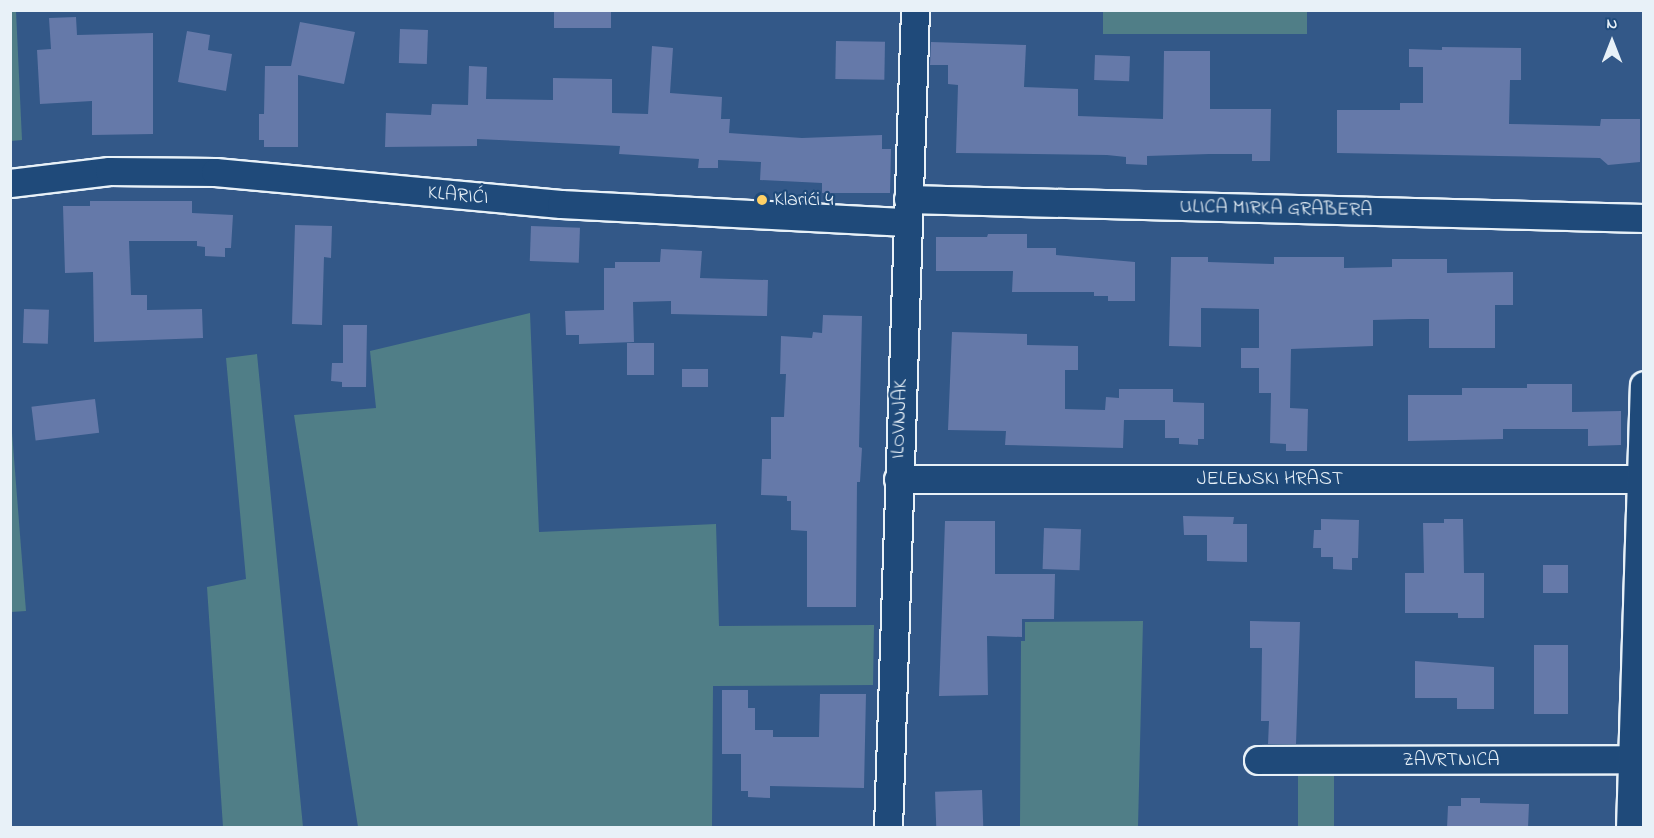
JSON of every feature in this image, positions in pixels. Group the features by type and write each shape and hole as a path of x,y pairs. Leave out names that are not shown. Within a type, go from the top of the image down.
{"street":[{"name":"ILOVNJAK","path":"888,828 915,10"},
{"name":"KLARIĆI","path":"10,183 109,171 204,172 561,204 907,211"},
{"name":"ULICA MIRKA GRABERA","path":"907,211 1644,218"},
{"path":"1630,828 1638,759 1644,385"},
{"name":"JELENSKI HRAST","path":"898,479 1642,479"},
{"name":"ZAVRTNICA","path":"1258,760 1638,759"}],"green space":[{"path":"10,11 16,11 22,140 11,141"},
{"path":"1103,11 1307,11 1307,34 1103,34"},
{"path":"530,313 539,532 716,524 719,626 874,625 873,685 713,686 712,827 358,827 294,415 376,408 370,351"},
{"path":"257,354 303,827 223,827 207,587 246,579 226,358"},
{"path":"11,420 26,611 10,612"},
{"path":"1143,621 1138,827 1020,827 1021,641 1025,641 1025,622"},
{"path":"1298,770 1334,770 1334,827 1298,827"}],"building":[{"path":"554,10 611,10 611,28 554,28"},
{"path":"76,17 77,35 153,33 153,134 92,135 92,101 40,104 37,50 51,49 49,18"},
{"path":"300,22 355,32 344,84 298,75 298,147 264,147 264,140 259,140 259,114 264,114 265,66 291,66"},
{"path":"400,29 428,30 427,64 399,63"},
{"path":"187,31 210,35 208,50 232,54 226,91 178,82"},
{"path":"836,41 885,42 884,80 835,79"},
{"path":"931,42 1026,45 1024,87 1078,89 1078,116 1163,119 1164,51 1210,51 1210,109 1271,109 1270,161 1252,161 1252,154 1147,156 1147,165 1126,164 1126,157 1107,155 956,153 958,85 948,84 948,65 930,65"},
{"path":"652,46 673,48 670,93 722,97 721,119 730,119 729,133 802,138 882,135 882,149 891,149 890,193 822,193 822,183 760,180 761,162 718,160 718,168 698,168 699,159 619,154 620,146 477,139 477,146 385,147 386,113 431,115 432,104 468,105 469,66 487,67 486,99 553,100 553,78 612,79 612,113 648,114"},
{"path":"1442,47 1521,48 1521,80 1510,80 1509,124 1600,126 1601,119 1640,119 1640,162 1608,165 1600,158 1337,153 1337,110 1400,110 1400,103 1423,103 1423,67 1409,67 1409,49 1442,50"},
{"path":"1095,55 1130,56 1129,81 1094,80"},
{"path":"90,201 192,201 192,213 233,215 231,248 225,248 225,257 205,256 205,247 197,246 197,241 129,241 131,295 147,295 147,310 202,309 203,338 94,342 93,272 65,273 63,206 90,206"},
{"path":"295,225 332,226 331,258 324,257 322,325 292,324"},
{"path":"531,226 580,228 579,263 530,261"},
{"path":"988,234 1027,234 1027,248 1056,248 1056,255 1135,262 1135,301 1108,301 1108,296 1094,296 1094,292 1012,292 1013,271 936,271 936,237 987,237"},
{"path":"661,249 702,251 700,278 768,280 767,316 671,314 671,301 633,302 634,342 579,344 579,335 566,335 565,311 604,310 604,268 615,268 615,262 660,262"},
{"path":"1171,257 1208,257 1208,262 1274,264 1274,257 1344,257 1344,268 1392,267 1392,259 1447,259 1447,273 1513,272 1513,305 1495,305 1495,348 1429,348 1429,319 1410,319 1373,320 1373,346 1291,349 1290,408 1308,409 1307,451 1286,451 1286,444 1270,443 1271,393 1259,393 1259,368 1241,368 1241,348 1259,348 1259,309 1201,308 1201,347 1169,346"},
{"path":"24,309 49,310 48,344 23,343"},
{"path":"823,315 862,316 859,447 862,448 860,482 857,482 856,607 807,607 807,531 791,530 791,501 787,501 787,496 761,495 762,459 771,459 771,417 784,417 786,374 780,374 781,336 812,338 813,332 822,333"},
{"path":"343,325 367,325 366,387 342,387 342,382 331,381 332,363 343,363"},
{"path":"952,332 1027,334 1027,345 1078,346 1078,370 1065,370 1065,409 1105,410 1106,397 1119,398 1119,389 1173,389 1173,402 1204,403 1204,439 1198,439 1198,445 1179,444 1179,438 1165,438 1165,420 1124,420 1123,448 1005,445 1006,431 948,430"},
{"path":"627,343 654,343 654,375 627,375"},
{"path":"682,369 708,369 708,387 682,387"},
{"path":"1527,384 1572,384 1572,412 1621,411 1621,445 1588,446 1588,429 1503,429 1503,439 1408,441 1408,395 1462,395 1462,388 1527,388"},
{"path":"95,399 99,433 36,441 31,407"},
{"path":"1183,516 1234,517 1233,524 1247,524 1247,562 1207,561 1207,535 1184,535"},
{"path":"1321,519 1359,520 1358,558 1352,558 1352,570 1333,569 1333,557 1321,557 1321,548 1313,548 1314,530 1321,530"},
{"path":"1444,519 1463,519 1464,573 1484,573 1484,618 1458,618 1458,613 1405,613 1405,573 1424,573 1423,523 1444,523"},
{"path":"945,521 995,521 995,574 1055,574 1054,619 1022,619 1022,637 987,636 988,695 939,696"},
{"path":"1044,528 1081,529 1080,570 1043,569"},
{"path":"1543,565 1568,565 1568,593 1543,593"},
{"path":"1250,621 1300,622 1296,744 1268,744 1269,721 1261,721 1262,648 1250,648"},
{"path":"1534,645 1568,645 1568,714 1534,714"},
{"path":"1415,661 1494,667 1494,709 1457,709 1457,698 1415,698"},
{"path":"722,690 748,690 748,708 755,708 755,730 773,730 773,737 819,737 820,694 866,694 864,788 770,786 770,798 748,797 748,791 741,791 741,754 722,754"},
{"path":"982,790 983,828 936,828 935,792"},
{"path":"1461,798 1480,798 1480,803 1529,804 1528,828 1447,828 1448,806 1461,806"}],"place":[{"name":"Klarići 4","path":"762,200"}]}
